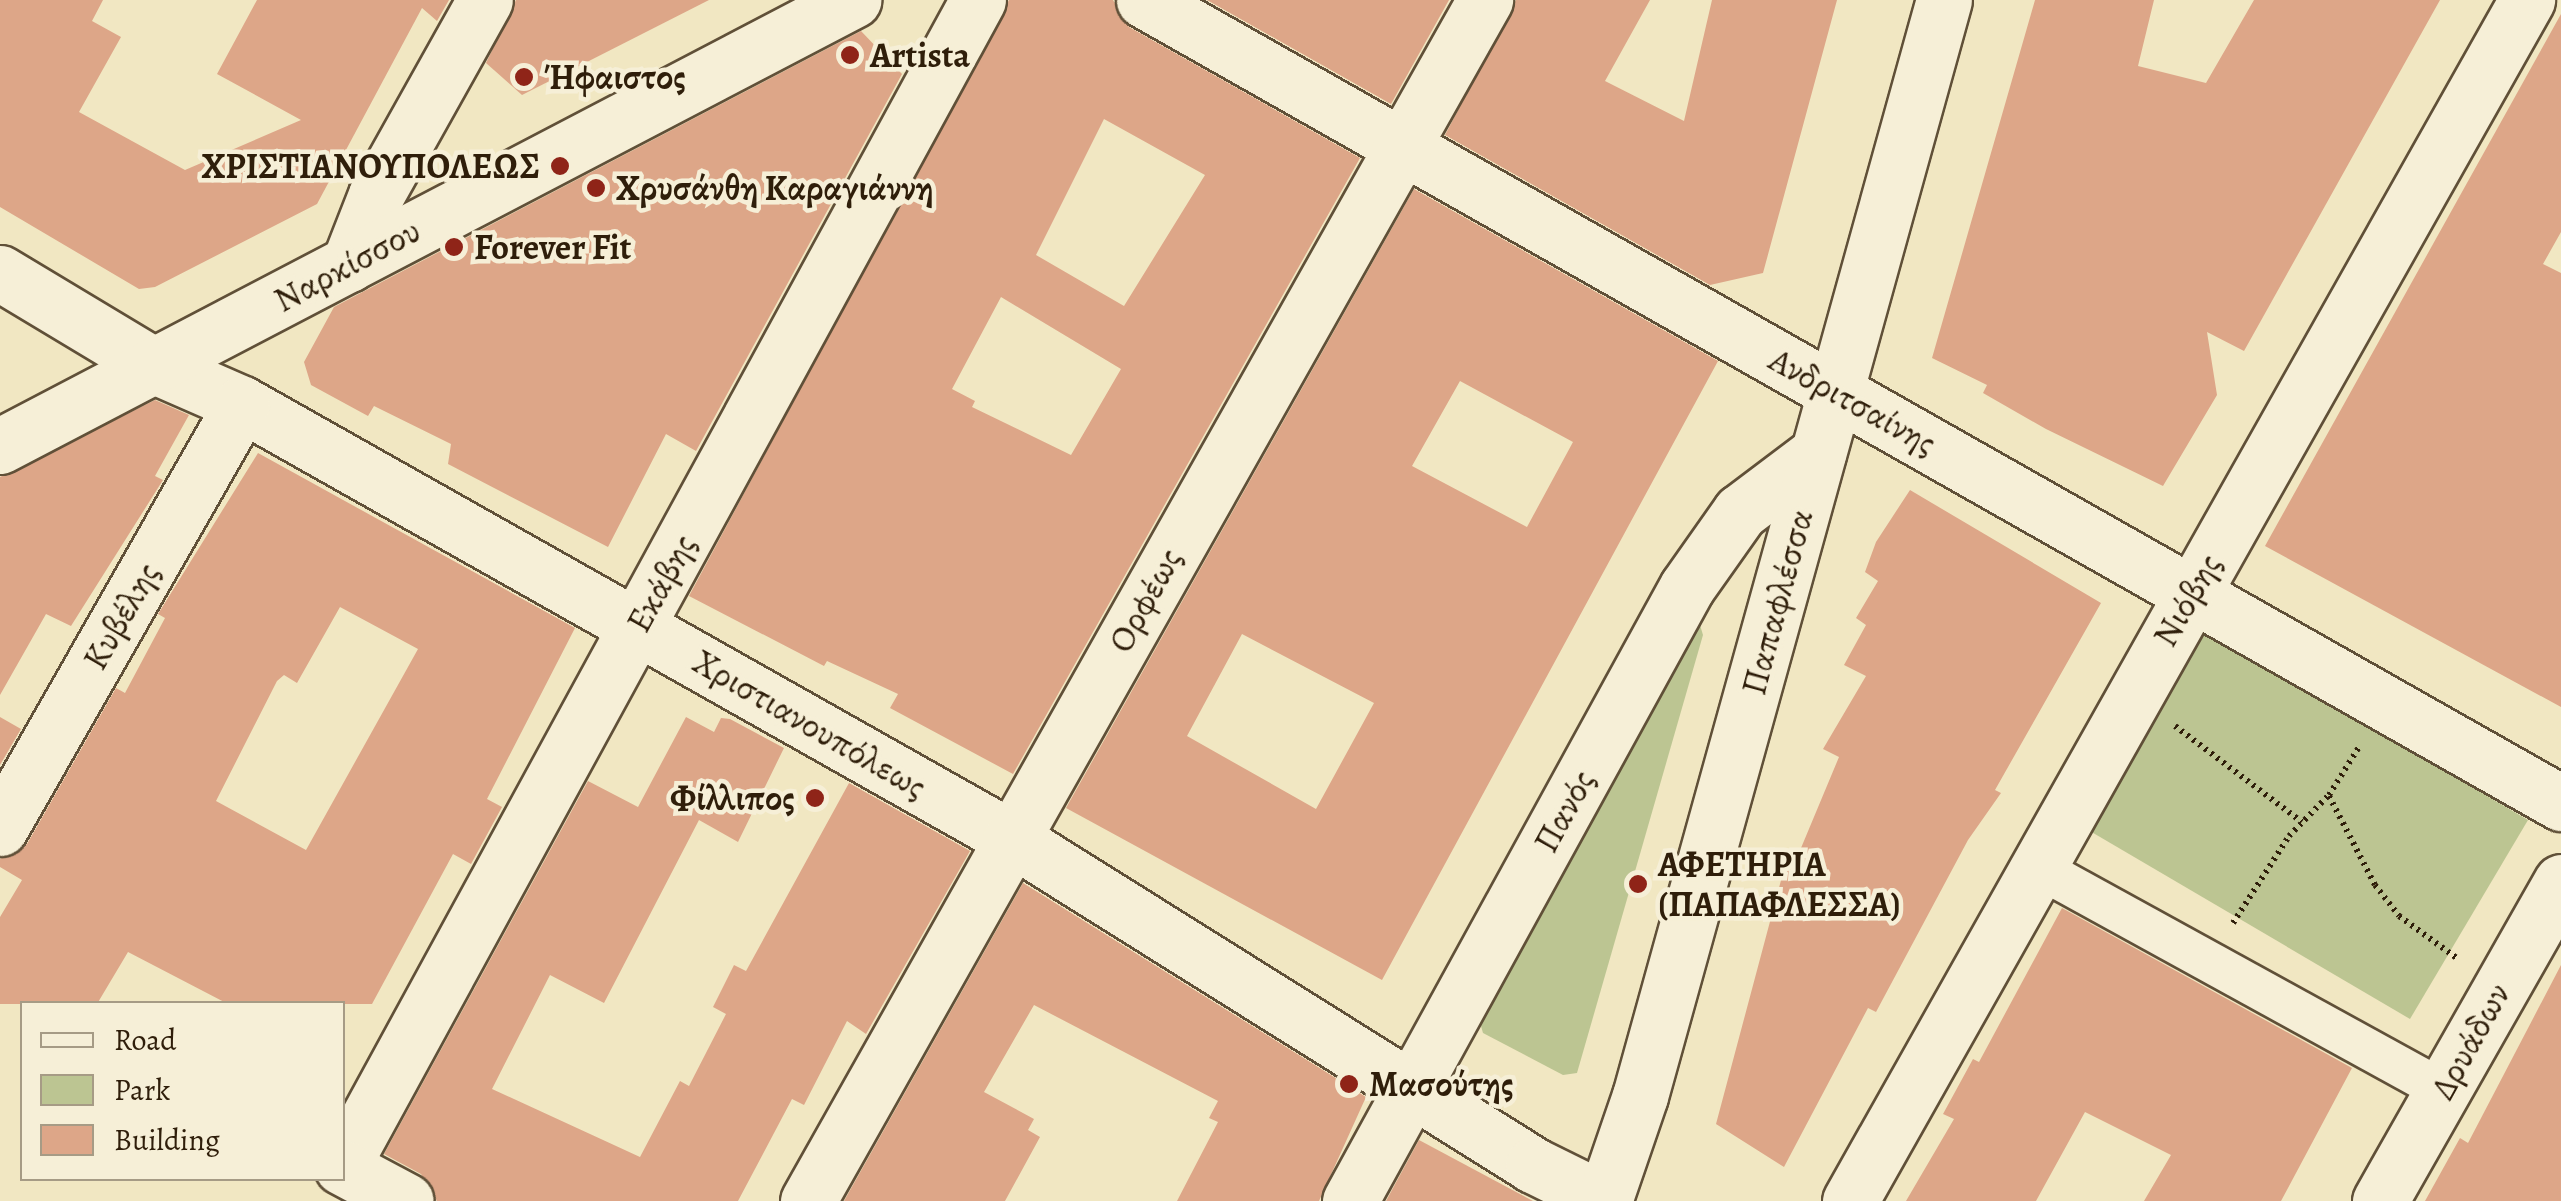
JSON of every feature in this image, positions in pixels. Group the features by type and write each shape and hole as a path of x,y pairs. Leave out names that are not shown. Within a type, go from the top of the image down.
{"street":[{"path":"350,264 376,195 485,0"},
{"name":"Ναρκίσσου","path":"0,446 854,0"},
{"name":"Εκάβης","path":"345,1161 978,0"},
{"name":"Ανδριτσαίνης","path":"1144,0 2561,803"},
{"name":"Ορφέως","path":"808,1201 1485,0"},
{"name":"Παπαφλέσσα","path":"1605,1201 1640,1096 1944,0"},
{"name":"Νιόβης","path":"1850,1201 2035,866 2527,0"},
{"name":"Χριστιανουπόλεως","path":"0,274 154,366 242,404 1011,838 1534,1164 1605,1201"},
{"name":"Κυβέλης","path":"0,828 242,404"},
{"name":"Πανός","path":"1350,1201 1687,587 1740,512 1818,453"},
{"path":"2035,866 2209,957 2442,1090"},
{"name":"Δρυάδων","path":"2380,1201 2561,882"},
{"path":"345,1169 406,1201"}],"path":[{"path":"2130,699 2194,738 2302,822"},
{"path":"2209,957 2302,822 2329,795 2386,704"},
{"path":"2329,795 2375,885 2399,916 2434,945 2502,984"}],"green space":[{"path":"1700,625 1703,635 1577,1073 1563,1075 1483,1033 1479,1019 1690,630"},
{"path":"2201,628 2528,820 2410,1019 2083,827"}],"building":[{"path":"0,0 103,0 92,21 121,37 79,112 185,170 301,120 217,74 257,0 449,0 437,21 422,8 317,204 155,287 139,289 0,207"},
{"path":"516,0 709,0 522,95 486,63"},
{"path":"1009,0 1113,0 1129,27 1360,158 1013,774 890,708 898,694 827,661 824,666 689,596","holes":["1104,119 1205,175 1124,306 1036,255","1001,297 1121,369 1071,455 972,407 975,401 952,389"]},
{"path":"1207,0 1449,0 1391,104"},
{"path":"1516,0 1650,0 1605,81 1684,121 1712,0 1837,0 1763,273 1710,285 1445,135"},
{"path":"2035,0 2154,0 2138,66 2206,83 2254,0 2440,0 2244,351 2207,332 2217,395 2163,486 2046,429 1983,393 1987,385 1932,358"},
{"path":"2561,14 2561,232 2543,264 2561,273 2561,707 2265,546"},
{"path":"861,31 902,74 696,451 666,434 608,547 448,464 451,444 374,406 368,416 311,385 304,362 334,307"},
{"path":"1414,189 1718,361 1382,980 1066,808","holes":["1460,381 1573,442 1527,527 1412,466","1242,634 1374,703 1316,809 1187,736"]},
{"path":"155,400 189,415 155,476 163,480 71,626 46,614 0,695 0,477"},
{"path":"258,453 575,628 487,799 502,807 471,864 453,854 372,1004 222,1001 128,952 99,1001 0,1004 0,917 22,880 0,867 0,859 27,844 116,688 125,693 165,618 158,614","holes":["340,607 418,649 306,850 216,801 277,681 284,675 297,683"]},
{"path":"1910,490 2101,603 1995,790 2001,793 1968,840 1876,1012 1868,1008 1784,1167 1716,1124 1784,869 1791,872 1839,757 1823,749 1866,676 1844,665 1866,625 1856,618 1878,581 1865,572 1876,542"},
{"path":"0,717 21,729 0,765"},
{"path":"686,717 714,732 721,718 730,719 784,748 738,842 699,820 604,1003 550,975 492,1089 640,1157 680,1081 689,1086 726,1014 713,1007 734,965 746,971 849,783 970,851 866,1034 847,1021 804,1105 792,1099 738,1201 437,1201 421,1174 384,1154 588,781 638,807"},
{"path":"1023,883 1366,1097 1319,1201 1177,1201 1218,1122 1209,1118 1218,1101 1034,1005 984,1092 1034,1119 1028,1130 1040,1137 1005,1201 844,1201"},
{"path":"2062,908 2352,1068 2281,1201 2144,1201 2171,1155 2085,1112 2036,1201 1906,1201 1954,1119 1943,1114 1973,1059 1979,1062"},
{"path":"2561,965 2561,1201 2425,1201 2460,1138 2468,1143"},
{"path":"1419,1140 1533,1201 1386,1201"}],"place":[{"name":"Artista","path":"850,55"},
{"name":"Ήφαιστος","path":"524,77"},
{"name":"ΧΡΙΣΤΙΑΝΟΥΠΟΛΕΩΣ","path":"560,166"},
{"name":"Χρυσάνθη Καραγιάννη","path":"596,188"},
{"name":"Forever Fit","path":"454,247"},
{"name":"Φίλλιπος","path":"815,798"},
{"name":"ΑΦΕΤΗΡΙΑ (ΠΑΠΑΦΛΕΣΣΑ)","path":"1638,884"},
{"name":"Μασούτης","path":"1349,1084"}]}
